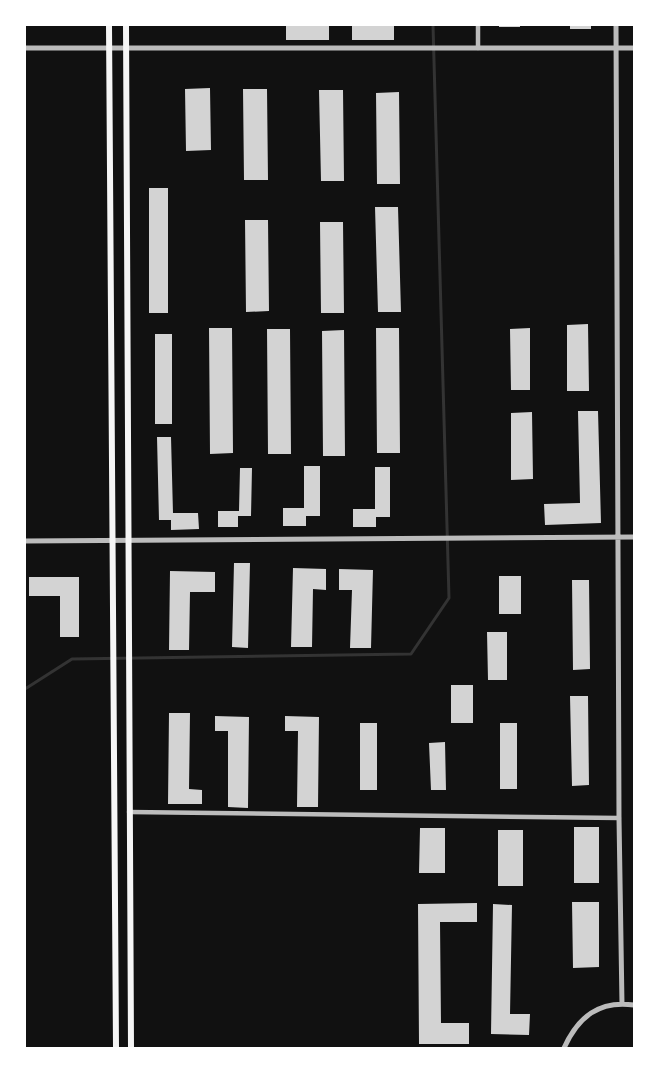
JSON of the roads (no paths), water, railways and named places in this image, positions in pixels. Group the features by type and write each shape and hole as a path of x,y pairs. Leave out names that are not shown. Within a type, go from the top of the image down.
{"main road":[{"path":"109,25 116,1048"},
{"path":"126,25 127,539 131,1048"}],"street":[{"path":"478,25 478,48"},
{"path":"616,25 620,537 619,818 622,1004"},
{"path":"25,48 634,48"},
{"path":"25,541 634,537"},
{"path":"129,812 619,818"},
{"path":"564,1048 572,1031 585,1016 603,1007 622,1004 634,1005"}],"waterway":[{"path":"25,689 72,659 411,654 449,598 433,25"}]}
